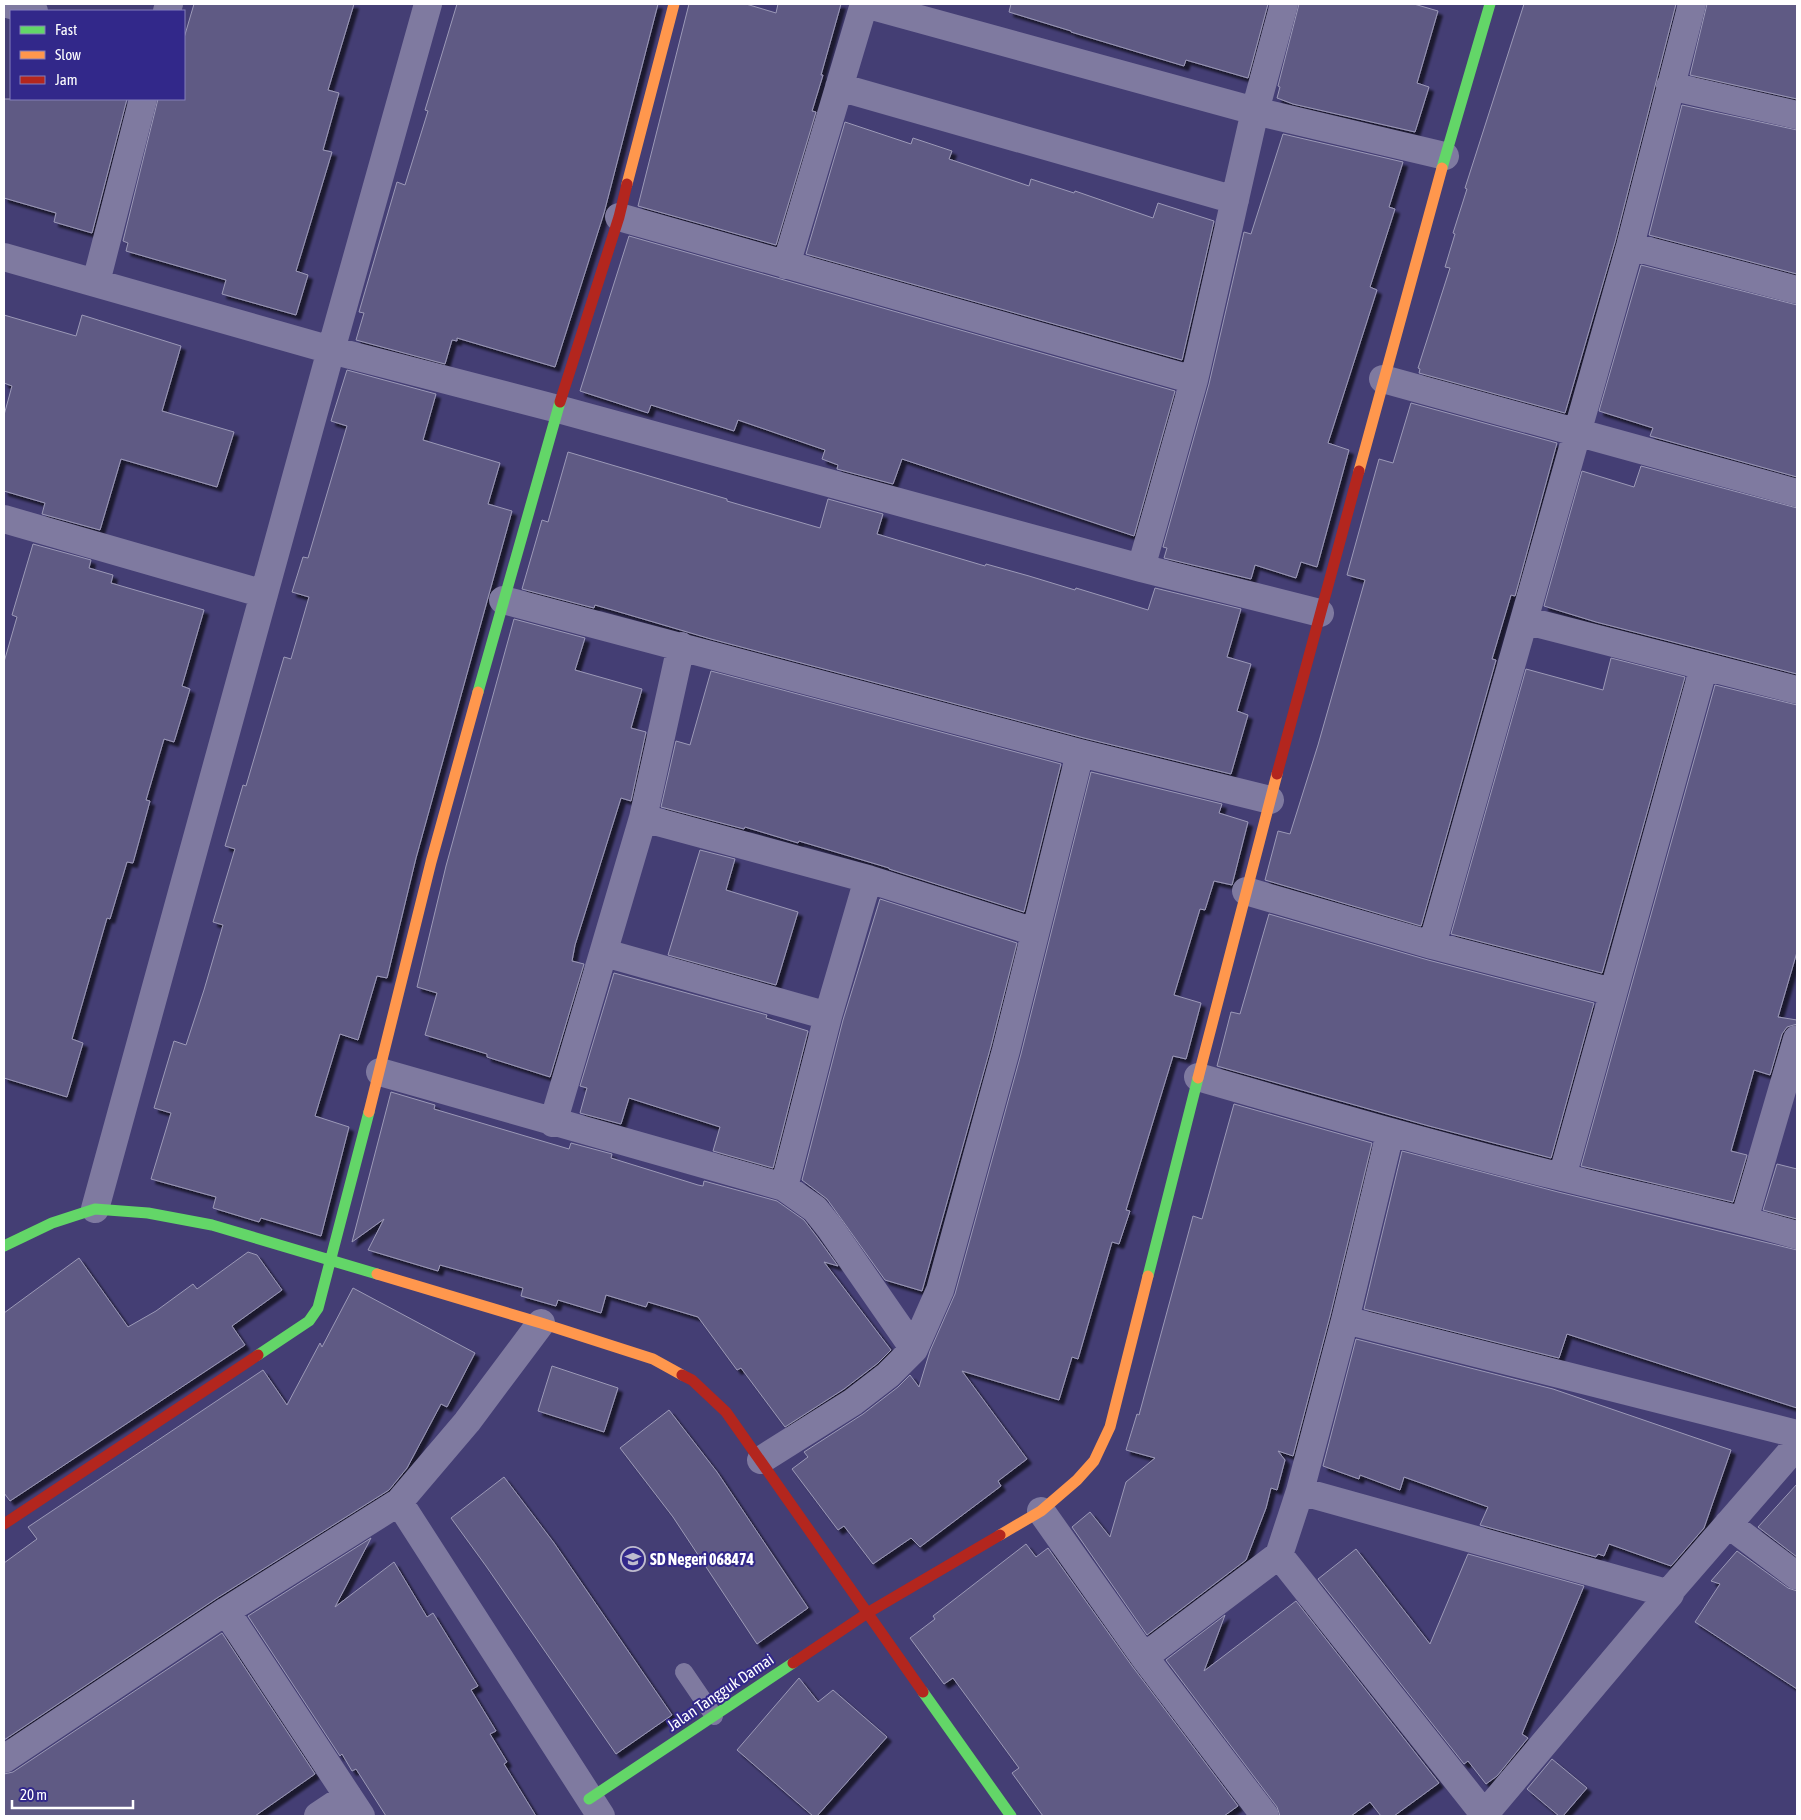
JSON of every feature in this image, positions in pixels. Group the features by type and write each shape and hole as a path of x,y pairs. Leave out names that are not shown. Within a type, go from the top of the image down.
{"street":[{"path":"7,4 30,10"},
{"path":"95,1209 428,4"},
{"path":"4,1524 309,1321 318,1308 380,1072 431,862 558,409 619,217 674,4"},
{"path":"786,265 864,4 1255,112 1445,156"},
{"path":"1141,568 1194,380 1255,112 1284,4"},
{"name":"Jalan Tangguk Damai","path":"595,1808 714,1716 869,1612 1041,1511 1078,1480 1094,1461 1110,1427 1270,800 1445,156 1490,4"},
{"path":"1432,945 1630,246 1692,4"},
{"path":"1670,86 1797,115"},
{"path":"839,87 1235,200"},
{"path":"96,282 143,100"},
{"path":"619,217 1194,380"},
{"path":"1630,246 1797,290"},
{"path":"4,257 331,350 558,409 1141,568 1320,614"},
{"path":"1384,378 1797,493"},
{"path":"6,527 264,594"},
{"path":"503,600 682,646 1080,754 1270,800"},
{"path":"1524,620 1797,690"},
{"path":"554,1123 643,818 682,646"},
{"path":"1562,1177 1704,666"},
{"path":"761,1460 853,1402 888,1375 914,1349 940,1290 1006,1050 1080,754"},
{"path":"643,818 868,879 1035,932"},
{"path":"784,1187 828,1016 868,879"},
{"path":"1246,891 1432,945 1613,992"},
{"path":"605,953 828,1016"},
{"path":"1744,1220 1797,1039"},
{"path":"380,1072 784,1187 815,1209 914,1349"},
{"path":"1198,1077 1390,1133 1562,1177 1744,1220 1797,1236"},
{"path":"1144,1656 1279,1555 1300,1491 1345,1320 1390,1133"},
{"path":"4,1246 52,1223 95,1209 148,1213 212,1225 541,1323 653,1360 692,1380 726,1412 869,1612 1011,1816"},
{"path":"1345,1320 1797,1434"},
{"path":"4,1759 226,1611 399,1502 467,1422 541,1323"},
{"path":"1279,1555 1485,1815 1670,1594 1671,1590 1797,1445"},
{"path":"1300,1491 1670,1594"},
{"path":"399,1502 595,1808"},
{"path":"1041,1511 1144,1656 1265,1816"},
{"path":"1728,1524 1797,1576"},
{"path":"226,1611 355,1806 318,1816"}],"lane":[{"path":"684,1672 714,1716"}],"building":[{"path":"194,4 354,4 328,90 339,93 323,150 332,152 296,271 308,275 296,315 222,294 226,280 126,251 128,243 123,241 158,100 185,100 185,35"},
{"path":"457,4 658,4 604,213 555,367 457,338 457,341 452,340 445,364 356,340 364,313 359,312 397,182 405,185 428,111 425,110"},
{"path":"689,4 746,4 776,13 778,4 841,4 812,111 816,112 776,245 638,206"},
{"path":"1011,4 1268,4 1248,78 1186,60 1184,66 1071,32 1009,12"},
{"path":"1299,4 1414,4 1438,11 1417,83 1429,87 1415,132 1293,104 1277,98 1280,87 1278,86"},
{"path":"1524,4 1676,4 1615,242 1565,413 1419,373 1420,369 1418,368 1450,268 1445,267 1455,234 1453,233 1467,189 1465,188"},
{"path":"1707,4 1797,4 1797,99 1690,75"},
{"path":"4,99 127,100 92,233 54,222 56,213 4,198"},
{"path":"1682,105 1797,130 1797,274 1649,235"},
{"path":"845,122 911,144 913,138 952,151 949,159 1029,186 1031,179 1074,193 1075,191 1153,218 1158,203 1214,221 1182,360 806,254"},
{"path":"1283,134 1403,162 1389,207 1395,209 1370,287 1377,290 1328,443 1349,450 1317,567 1301,562 1296,578 1255,565 1251,579 1164,558 1167,548 1163,547 1209,384 1244,232 1251,234"},
{"path":"629,236 1175,391 1134,536 902,459 893,484 837,469 838,465 822,459 825,450 738,420 734,431 651,405 648,413 580,391"},
{"path":"1641,265 1797,305 1797,477 1650,436 1653,428 1599,411"},
{"path":"4,315 76,336 82,315 181,346 162,411 234,432 217,487 121,459 100,530 42,514 45,503 4,491 4,415 12,386 4,383"},
{"path":"347,370 436,394 423,440 500,463 488,504 512,511 416,858 387,978 377,976 358,1040 340,1034 315,1116 349,1127 321,1236 261,1218 259,1222 213,1208 216,1197 151,1179 171,1113 154,1108 174,1041 186,1045 223,925 213,922 235,849 225,846 243,785 246,786 284,657 291,659 309,597 292,592 303,557 308,558 347,426 331,421"},
{"path":"1411,403 1557,443 1515,596 1511,595 1492,659 1496,660 1421,926 1265,880 1278,831 1290,834 1318,745 1365,580 1347,575 1379,459 1393,463"},
{"path":"568,452 820,528 828,499 883,514 877,534 985,566 986,564 1075,590 1076,588 1148,610 1155,588 1241,609 1227,657 1251,664 1237,711 1248,715 1231,774 1084,738 711,639 595,605 594,608 522,589 542,520 548,522"},
{"path":"1641,466 1797,508 1797,674 1596,622 1544,606 1582,471 1634,487"},
{"path":"33,544 91,560 89,568 113,575 111,583 204,610 182,686 190,689 174,742 164,739 146,800 150,801 133,863 127,862 110,919 107,918 72,1039 83,1043 67,1097 4,1078 4,662 17,617 12,615"},
{"path":"514,619 585,638 575,670 642,689 631,728 646,732 631,801 621,798 575,945 572,961 584,964 550,1077 487,1057 487,1054 425,1035 437,993 417,987 446,866"},
{"path":"1611,658 1685,677 1602,973 1451,934 1526,669 1603,690"},
{"path":"711,671 1061,764 1024,912 799,841 798,843 745,827 744,829 661,807 676,741 690,745"},
{"path":"1715,685 1797,705 1797,952 1778,1017 1797,1020 1797,1024 1787,1027 1782,1034 1770,1075 1754,1070 1731,1151 1747,1155 1733,1202 1581,1166"},
{"path":"1091,772 1222,804 1219,813 1248,822 1232,885 1214,881 1205,910 1200,909 1174,995 1201,1003 1186,1059 1173,1056 1126,1210 1130,1211 1119,1244 1112,1242 1078,1359 1072,1357 1059,1400 962,1371 1027,1459 998,1481 1001,1486 920,1547 911,1538 873,1564 844,1526 838,1530 792,1469 808,1457 804,1452 863,1414 898,1387 910,1375 919,1387 930,1351 955,1294 1021,1054"},
{"path":"700,850 735,859 726,890 798,912 776,985 668,955"},
{"path":"880,899 1017,943 991,1046 922,1291 885,1280 827,1199 802,1180 843,1020"},
{"path":"1269,914 1428,960 1594,1003 1551,1158 1429,1126 1217,1066 1231,1012 1240,1014"},
{"path":"614,973 767,1015 766,1018 808,1031 773,1168 713,1151 720,1127 629,1098 621,1124 580,1113 587,1088 580,1086"},
{"path":"391,1092 435,1105 434,1109 569,1149 571,1143 612,1154 611,1158 698,1185 703,1186 704,1181 777,1201 804,1220 838,1266 824,1262 891,1350 878,1363 844,1389 785,1427 741,1368 737,1370 698,1317 648,1302 646,1307 606,1295 601,1313 558,1300 556,1306 521,1296 523,1288 440,1265 438,1271 368,1250 384,1219 352,1242"},
{"path":"1234,1104 1372,1143 1330,1316 1293,1456 1278,1451 1285,1460 1277,1490 1271,1488 1266,1508 1246,1560 1147,1635 1072,1527 1090,1512 1110,1537 1126,1482 1155,1458 1126,1450 1137,1414 1139,1415 1193,1216 1202,1219"},
{"path":"1402,1151 1558,1192 1797,1250 1797,1408 1567,1334 1559,1358 1364,1309"},
{"path":"1777,1164 1797,1169 1797,1219 1763,1210"},
{"path":"248,1252 257,1255 282,1290 232,1326 245,1345 10,1501 4,1493 4,1313 79,1258 128,1327 156,1311 193,1284 197,1289"},
{"path":"353,1288 475,1353 447,1407 441,1404 407,1468 389,1490 217,1598 4,1740 4,1563 37,1539 28,1527 263,1370 287,1405 320,1343 322,1347"},
{"path":"1356,1339 1553,1389 1731,1450 1704,1528 1671,1566 1609,1544 1604,1556 1598,1554 1596,1557 1480,1525 1488,1507 1404,1477 1400,1490 1360,1475 1359,1479 1323,1466"},
{"path":"552,1366 618,1388 604,1432 538,1411"},
{"path":"669,1410 717,1472 808,1608 757,1644 673,1517 620,1448"},
{"path":"504,1477 554,1543 672,1715 616,1754 451,1518"},
{"path":"1797,1484 1797,1557 1758,1527"},
{"path":"371,1538 335,1607 394,1562 427,1617 433,1613 478,1686 471,1690 496,1731 490,1734 507,1762 504,1764 536,1816 386,1816 356,1769 352,1771 342,1754 340,1756 248,1616"},
{"path":"1026,1544 1036,1557 1048,1548 1132,1666 1238,1806 1224,1816 1043,1816 1012,1773 1019,1768 953,1678 944,1684 910,1638 935,1619 933,1616"},
{"path":"1356,1549 1430,1644 1468,1554 1584,1586 1522,1734 1528,1738 1497,1776 1486,1784 1468,1761 1464,1764 1318,1579"},
{"path":"1737,1551 1788,1588 1797,1591 1797,1689 1695,1622 1720,1584 1711,1581"},
{"path":"1296,1601 1439,1783 1394,1816 1381,1816 1370,1802 1351,1816 1280,1816 1277,1807 1166,1660 1225,1615 1204,1671"},
{"path":"222,1633 315,1774 255,1816 4,1816 4,1774 13,1772"},
{"path":"799,1678 818,1702 833,1690 887,1737 817,1816 813,1816 737,1750"},
{"path":"1552,1759 1587,1788 1563,1816 1559,1816 1527,1789"}],"traffic: fast":[{"path":"1442,168 1490,4"},
{"path":"478,692 560,402"},
{"path":"1148,1276 1198,1078"},
{"path":"258,1355 309,1321 318,1308 369,1112"},
{"path":"4,1246 52,1223 95,1209 148,1213 212,1225 377,1274"},
{"path":"589,1799 793,1663"},
{"path":"923,1692 1011,1816"}],"traffic: slow":[{"path":"627,184 674,4"},
{"path":"1359,471 1442,168"},
{"path":"369,1112 431,862 478,692"},
{"path":"1198,1078 1277,774"},
{"path":"377,1274 653,1359 682,1375"},
{"path":"1000,1535 1041,1511 1077,1480 1094,1461 1110,1427 1148,1276"}],"traffic: jam":[{"path":"560,402 619,217 627,184"},
{"path":"1277,774 1359,471"},
{"path":"4,1524 258,1355"},
{"path":"682,1375 692,1380 726,1412 923,1692"},
{"path":"793,1663 869,1612 1000,1535"}],"place":[{"name":"SD Negeri 068474","path":"633,1559"}]}
